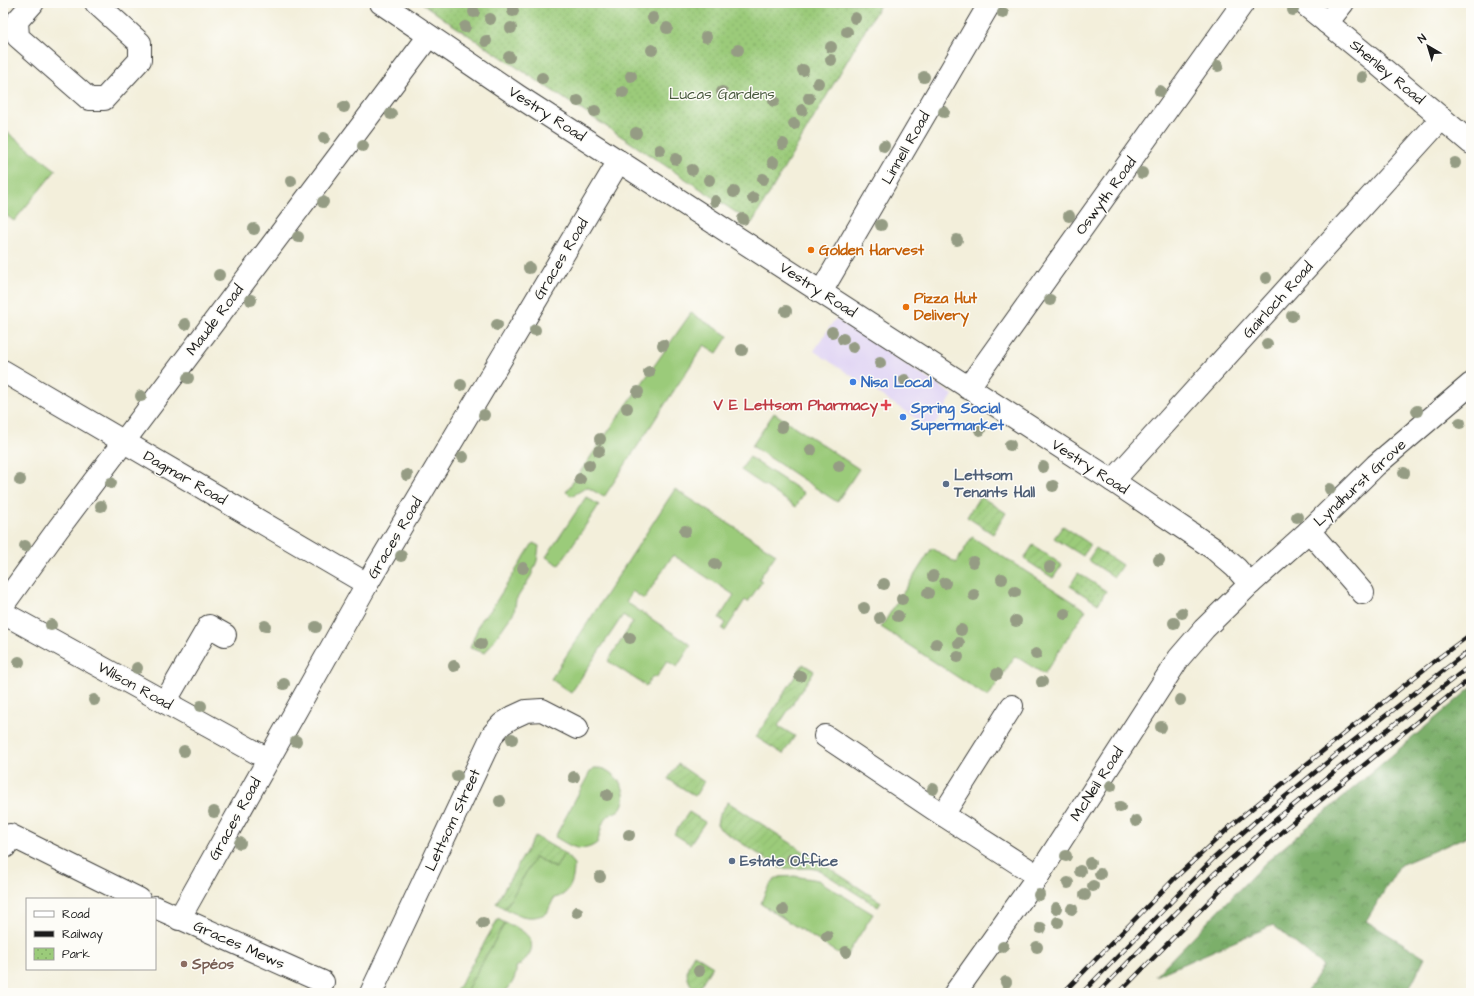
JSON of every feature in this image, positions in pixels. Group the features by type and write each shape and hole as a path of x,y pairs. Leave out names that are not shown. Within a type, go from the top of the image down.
{"street":[{"path":"33,3 17,21 18,36 89,99 104,99 140,60 140,43 96,3"},
{"name":"Vestry Road","path":"381,3 619,162 1113,481 1214,549 1236,568 1250,584"},
{"name":"Linnell Road","path":"821,292 990,3"},
{"name":"Oswyth Road","path":"968,388 1244,3"},
{"name":"Shenley Road","path":"1303,3 1471,143"},
{"path":"1327,23 1343,3"},
{"name":"Maude Road","path":"3,604 429,36"},
{"name":"Gairloch Road","path":"1113,481 1442,118"},
{"name":"Graces Road","path":"179,919 367,584 619,162"},
{"name":"Dagmar Road","path":"3,371 367,584"},
{"name":"Lyndhurst Grove","path":"1250,584 1309,531 1376,465 1471,384"},
{"path":"1309,531 1363,592"},
{"name":"McNeil Road","path":"955,993 1038,876 1179,658 1204,629 1250,584"},
{"name":"Wilson Road","path":"3,613 268,759"},
{"path":"165,702 209,626 225,635"},
{"path":"943,815 1012,706"},
{"name":"Lettsom Street","path":"371,993 493,734 502,724 526,711 542,710 577,728"},
{"path":"825,736 943,815 1038,876"},
{"path":"5,847 10,835 137,898"},
{"name":"Graces Mews","path":"156,908 323,982"}],"shaded area":[{"path":"835,319 953,395 932,429 814,351"}],"green space":[{"name":"Lucas Gardens","path":"422,3 881,3 752,223"},
{"path":"3,129 56,170 14,221 3,213"},
{"path":"691,313 728,336 717,353 704,345 604,497 587,487 572,496 566,492"},
{"path":"774,413 859,469 837,502 752,446"},
{"path":"749,457 804,493 796,507 741,470"},
{"path":"675,489 776,554 759,579 762,581 748,602 745,600 725,631 722,629 726,623 719,618 734,595 673,555 644,599 632,591 626,602 691,645 677,667 667,661 656,678 653,676 646,686 608,661 633,622 623,615 571,693 551,679"},
{"path":"980,496 1006,513 993,534 967,517"},
{"path":"586,497 599,505 559,565 546,557"},
{"path":"1063,526 1090,544 1083,556 1054,538"},
{"path":"972,537 1086,610 1044,674 1015,656 988,697 881,627 932,548 956,563"},
{"path":"533,543 539,546 537,561 531,576 516,600 514,612 485,653 470,648 481,619 490,611"},
{"path":"1033,545 1062,565 1053,578 1024,559"},
{"path":"1096,548 1122,565 1114,577 1088,560"},
{"path":"1078,573 1106,591 1098,604 1070,586"},
{"path":"803,664 814,671 778,726 795,736 783,754 756,737"},
{"path":"1471,688 1471,835 1400,865 1366,921 1425,957 1407,993 1306,993 1323,966 1273,925 1155,976 1264,864"},
{"path":"678,764 704,782 695,796 668,779"},
{"path":"594,768 605,769 619,781 622,785 624,801 619,810 609,815 605,820 597,843 591,847 575,848 555,837 590,772"},
{"path":"728,802 881,902 878,907 819,870 809,868 780,868 720,829 717,824 719,815"},
{"path":"689,812 705,822 690,844 674,834"},
{"path":"535,836 564,853 556,868 535,857 505,909 496,903"},
{"path":"564,853 574,864 572,881 568,890 564,894 554,898 547,913 536,917 526,917 505,909 535,857 555,868"},
{"path":"794,876 818,880 873,914 845,958 761,904 765,892 776,879 780,877"},
{"path":"498,919 505,923 466,991 468,993 455,993"},
{"path":"505,923 516,927 530,939 531,950 528,956 516,967 516,974 513,981 504,993 465,992"},
{"path":"694,954 713,966 696,992 689,982 687,973"}],"railway":[{"path":"1063,993 1175,878 1233,824 1437,659 1471,634"},
{"path":"1082,993 1213,859 1258,819 1352,742 1471,649"},
{"path":"1098,993 1214,874 1279,817 1370,743 1471,665"},
{"path":"1119,993 1223,887 1284,830 1471,678"}],"place":[{"name":"Golden Harvest","path":"811,250"},
{"name":"Pizza Hut Delivery","path":"906,307"},
{"name":"Nisa Local","path":"853,382"},
{"name":"V E Lettsom Pharmacy","path":"886,405"},
{"name":"Spring Social Supermarket","path":"903,417"},
{"name":"Lettsom Tenants Hall","path":"946,484"},
{"name":"Estate Office","path":"732,861"},
{"name":"Spéos","path":"184,964"}]}
